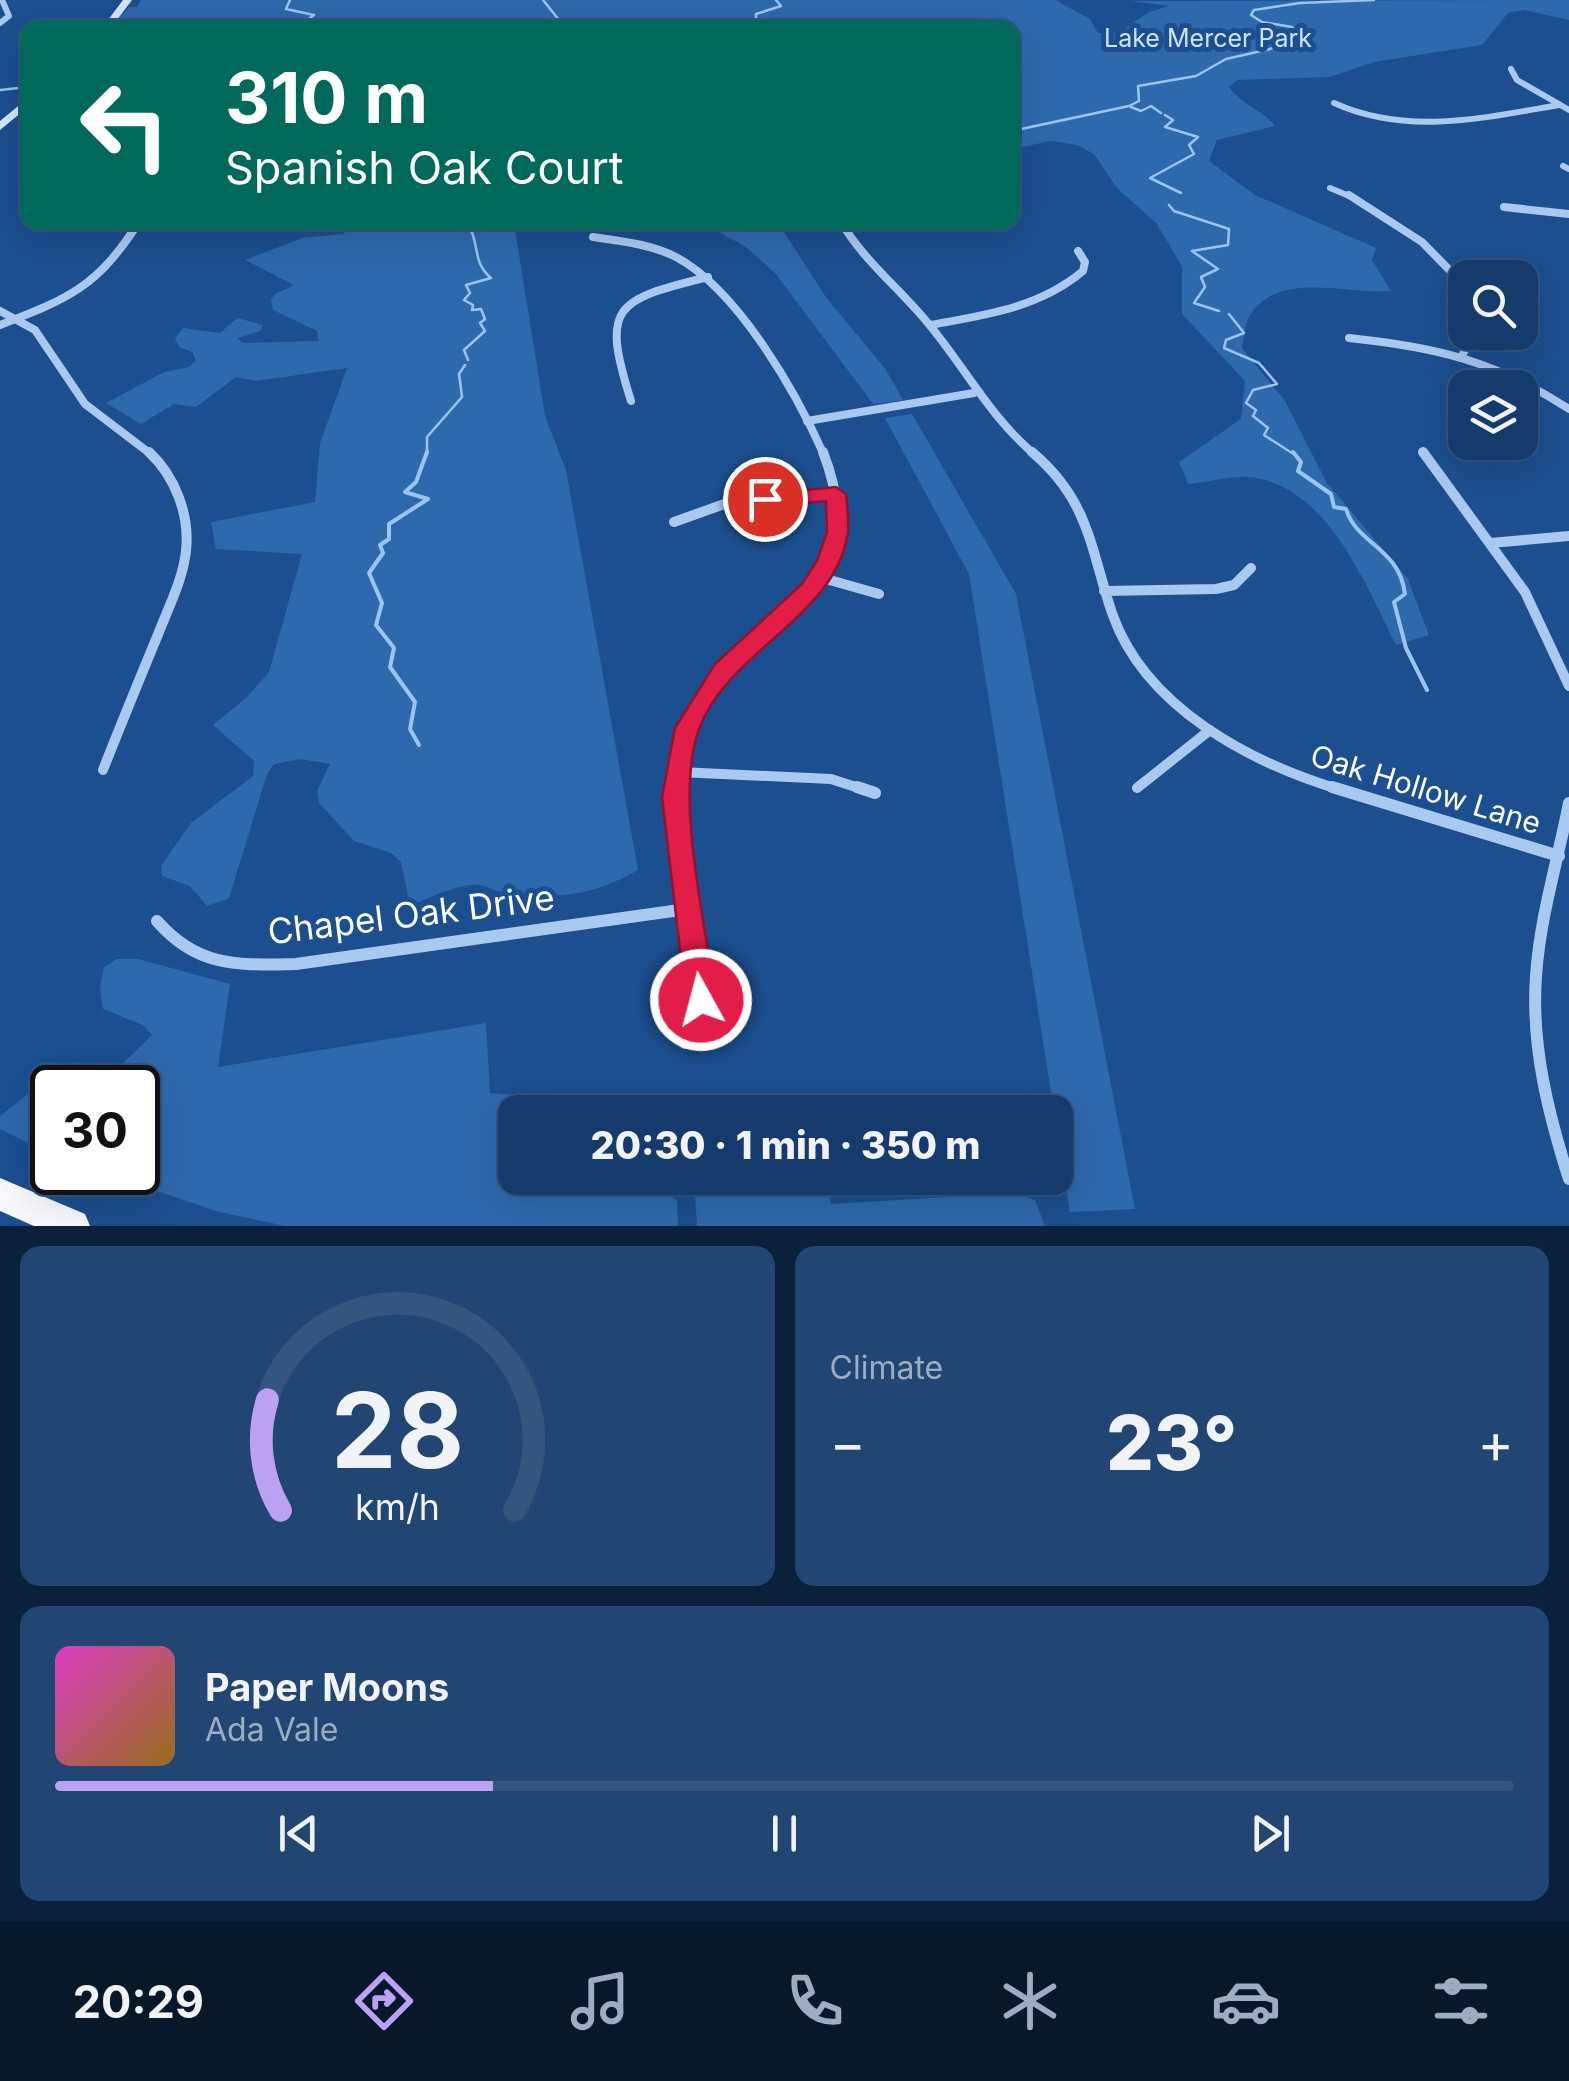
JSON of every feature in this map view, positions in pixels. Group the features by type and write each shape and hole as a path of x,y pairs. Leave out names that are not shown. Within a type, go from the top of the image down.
{"highway":[{"path":"0,1194 72,1226"}],"main road":[{"path":"112,20 128,0"},
{"path":"0,126 20,108"}],"street":[{"path":"0,23 8,16 2,0"},
{"path":"1511,69 1517,80 1569,110"},
{"path":"1334,102 1365,115 1429,122 1482,119 1559,106"},
{"path":"1330,188 1358,199 1427,248 1448,269"},
{"path":"1504,207 1547,215 1569,214"},
{"path":"0,324 60,302 96,281 134,230"},
{"name":"Oak Hollow Lane","path":"846,230 860,252 930,324 974,393 1071,492 1089,529 1112,621 1135,659 1169,697 1210,730 1257,759 1318,786 1474,825 1558,856"},
{"path":"593,237 656,248 708,277 780,373 831,472 836,494 837,532 819,577 797,604 736,657 711,685 687,728 675,797 701,1000 685,1044"},
{"path":"930,324 1009,308 1058,290 1083,271 1084,258 1078,251"},
{"path":"631,401 614,341 617,321 649,294 708,277"},
{"path":"0,311 18,318 51,346 88,408 141,445 163,467 174,484 184,518 188,542 179,581 103,770"},
{"path":"1349,338 1463,354 1524,378 1569,409"},
{"path":"1463,354 1465,350"},
{"path":"806,421 974,393"},
{"path":"1423,452 1543,620 1569,686"},
{"path":"674,522 730,502 836,494"},
{"path":"1490,544 1569,536"},
{"path":"1104,591 1216,590 1234,584 1251,568"},
{"path":"819,577 879,594"},
{"path":"1136,788 1210,730"},
{"path":"678,772 831,779 874,793"},
{"path":"1569,804 1538,946 1535,1020 1550,1116 1569,1179"},
{"name":"Chapel Oak Drive","path":"157,921 174,943 190,955 244,964 296,964 687,909"}],"green space":[{"name":"Lake Mercer Park","path":"141,0 1055,0 1090,19 1098,33 1118,33 1149,12 1169,6 1131,1 1569,0 1569,20 1524,10 1508,13 1482,45 1374,62 1330,77 1237,80 1229,87 1275,126 1217,140 1209,161 1255,195 1376,248 1372,260 1391,291 1314,287 1277,293 1261,302 1249,317 1242,348 1285,401 1327,483 1408,579 1429,635 1396,645 1343,545 1306,502 1283,487 1249,477 1188,484 1179,462 1241,419 1245,381 1182,314 1182,267 1157,224 1117,188 1094,154 1077,145 1051,141 1020,148 1020,20 117,20 129,7 137,7"},
{"path":"345,230 515,230 545,416 566,470 638,870 607,885 544,896 509,894 471,885 410,905 401,862 391,853 354,841 319,803 317,791 330,764 301,759 274,764 267,774 229,898 207,906 190,886 162,876 161,866 191,823 253,776 254,761 213,725 247,697 269,672 302,554 216,549 211,522 315,502 320,443 347,368 256,381 236,377 196,407 174,404 141,424 106,403 164,372 189,367 196,361 192,352 179,347 175,338 183,328 220,333 237,318 263,325 260,331 237,338 243,343 319,341 317,331 273,310 271,300 275,294 294,285 245,260 302,238 344,234"},
{"path":"716,230 783,230 826,297 886,370 903,400 873,404 775,273 746,247"},
{"path":"912,414 1016,594 1135,1209 1070,1212 1067,1195 1073,1195 1073,1095 1051,1095 969,574 885,418"},
{"path":"117,959 138,959 230,984 218,1067 486,1023 490,1093 513,1095 498,1095 498,1195 669,1195 677,1200 678,1226 285,1226 216,1211 160,1192 160,1065 121,1065 152,1035 143,1025 103,1009 100,987 104,967"},
{"path":"30,1092 30,1144 0,1129 0,1116"},
{"path":"695,1195 829,1195 831,1204 1020,1195 1035,1200 1045,1226 697,1226"}],"waterway":[{"path":"290,0 286,9 314,15 307,20"},
{"path":"543,0 559,20"},
{"path":"756,20 756,14 781,6 776,0"},
{"path":"1020,129 1129,106 1139,101 1138,86 1196,76 1226,59 1270,49 1298,35 1292,27 1262,22 1251,15 1254,10 1300,3 1374,0"},
{"path":"0,90 20,88"},
{"path":"1131,107 1141,111 1151,106 1161,113"},
{"path":"1165,115 1173,120 1165,127 1198,137 1189,145 1194,154 1150,178 1181,193"},
{"path":"1169,205 1174,211 1229,229 1228,245 1192,251 1218,269 1201,277 1205,287 1194,303 1219,311"},
{"path":"468,360 464,350 485,331 480,323 485,319 481,309 472,310 473,305 464,300 470,293 466,285 491,278 478,259 470,230"},
{"path":"1229,314 1244,333 1226,340 1224,348 1259,363 1277,384 1253,390 1246,403 1256,410 1253,416 1268,428 1264,435 1295,455"},
{"path":"427,452 427,437 462,397 459,374 465,365"},
{"path":"419,745 410,729 415,702 390,667 394,648 376,625 382,603 369,573 383,553 380,545 389,539 389,524 428,499 405,492 416,482 427,452"},
{"path":"1293,452 1301,462 1298,471 1331,494 1334,507 1346,509 1359,531 1395,566 1405,594 1394,602 1406,648 1427,690"}],"route":[{"path":"701,1000 675,797 687,728 724,670 810,589 828,561 837,532 836,494 765,499"}]}
